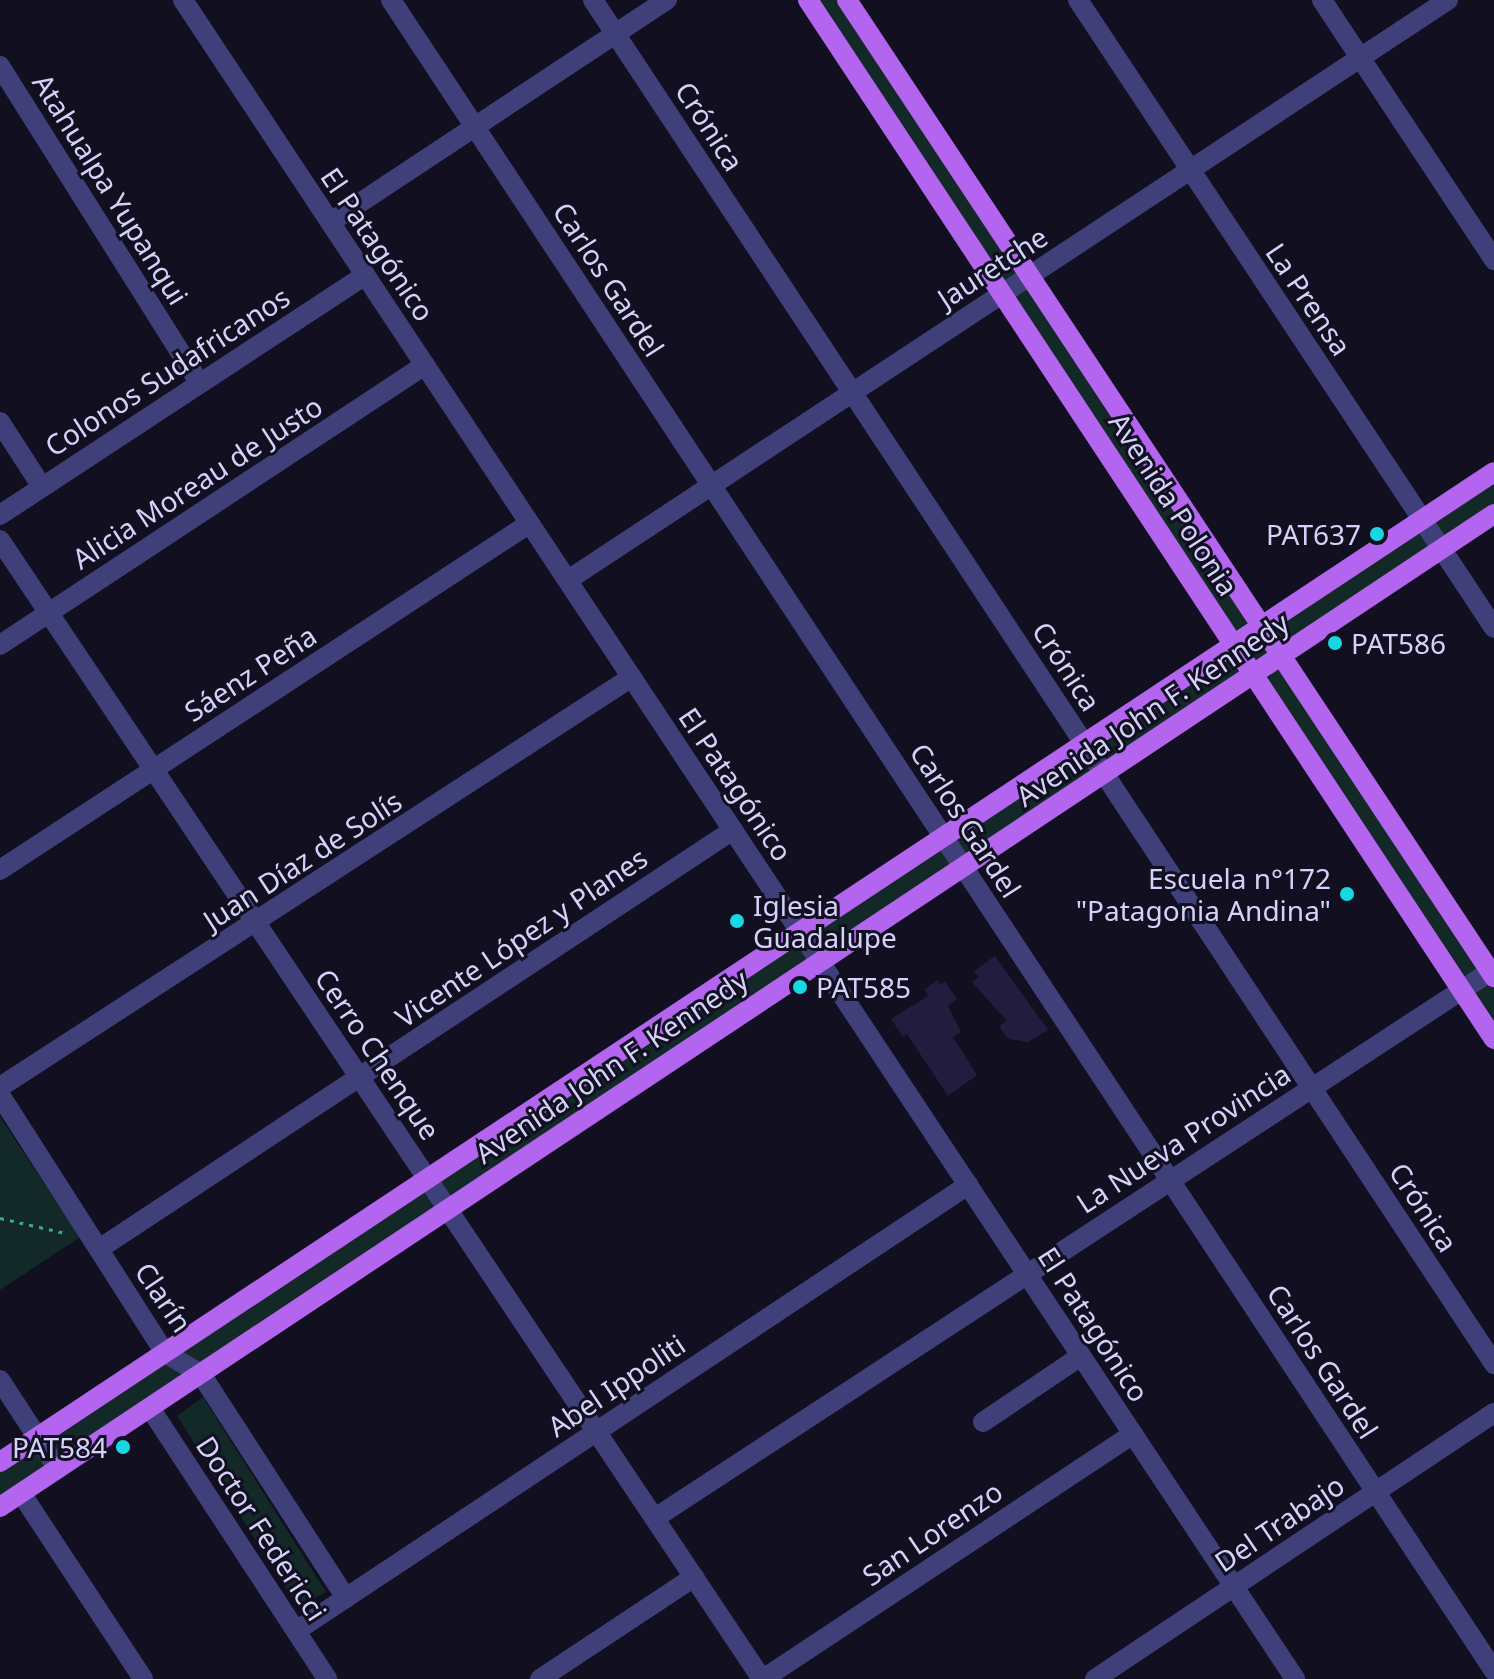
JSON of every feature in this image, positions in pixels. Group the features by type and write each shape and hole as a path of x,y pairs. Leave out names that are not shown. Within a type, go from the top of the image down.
{"main road":[{"name":"Avenida Polonia","path":"808,0 1494,1039"},
{"name":"Avenida Polonia","path":"847,0 1493,972"},
{"name":"Avenida John F. Kennedy","path":"0,1462 802,934 1494,472"},
{"name":"Avenida John F. Kennedy","path":"0,1507 963,866 1106,776 1494,514"}],"street":[{"name":"El Patagónico","path":"183,0 1295,1679"},
{"name":"Carlos Gardel","path":"391,0 1494,1671"},
{"name":"Crónica","path":"593,0 1494,1364"},
{"path":"331,222 667,0"},
{"name":"La Prensa","path":"1078,0 1494,628"},
{"path":"1322,0 1494,260"},
{"name":"Jauretche","path":"568,580 1448,0"},
{"name":"Atahualpa Yupanqui","path":"0,66 200,383"},
{"name":"Colonos Sudafricanos","path":"0,515 365,275"},
{"name":"Alicia Moreau de Justo","path":"0,645 425,365"},
{"path":"0,422 42,487"},
{"name":"Sáenz Peña","path":"0,870 530,523"},
{"name":"Cerro Chenque","path":"0,540 763,1679"},
{"name":"Juan Díaz de Solís","path":"0,1087 632,677"},
{"name":"Vicente López y Planes","path":"99,1249 733,830"},
{"name":"La Nueva Provincia","path":"655,1518 1493,972"},
{"name":"Clarín","path":"0,1095 165,1353 201,1374 346,1598"},
{"name":"Abel Ippoliti","path":"296,1631 968,1185"},
{"path":"983,1422 1081,1356"},
{"path":"0,1380 58,1469"},
{"name":"Doctor Federicci","path":"150,1408 327,1679"},
{"name":"Del Trabajo","path":"1095,1679 1494,1413"},
{"name":"San Lorenzo","path":"763,1679 1133,1434"},
{"path":"21,1493 143,1679"},
{"path":"540,1679 694,1577"}],"path":[{"path":"0,1218 67,1234"}],"green space":[{"path":"808,0 847,0 1263,627 1494,472 1494,514 1283,657 1494,977 1494,1039 1254,676 0,1507 0,1462 1235,647"},
{"path":"0,1117 80,1237 0,1290"},
{"path":"203,1397 326,1592 298,1607 177,1416"}],"building":[{"path":"995,956 1048,1030 1028,1042 1008,1039 999,1026 1007,1021 972,982 979,977 974,971"},
{"path":"938,980 940,985 945,981 957,999 948,1006 961,1032 953,1037 977,1075 948,1096 907,1034 903,1037 891,1019 928,996 925,989"}],"place":[{"name":"PAT637","path":"1377,534"},
{"name":"PAT586","path":"1335,643"},
{"name":"Escuela n°172 \"Patagonia Andina\"","path":"1347,894"},
{"name":"Iglesia Guadalupe","path":"737,921"},
{"name":"PAT585","path":"800,987"},
{"name":"PAT584","path":"123,1447"}]}
